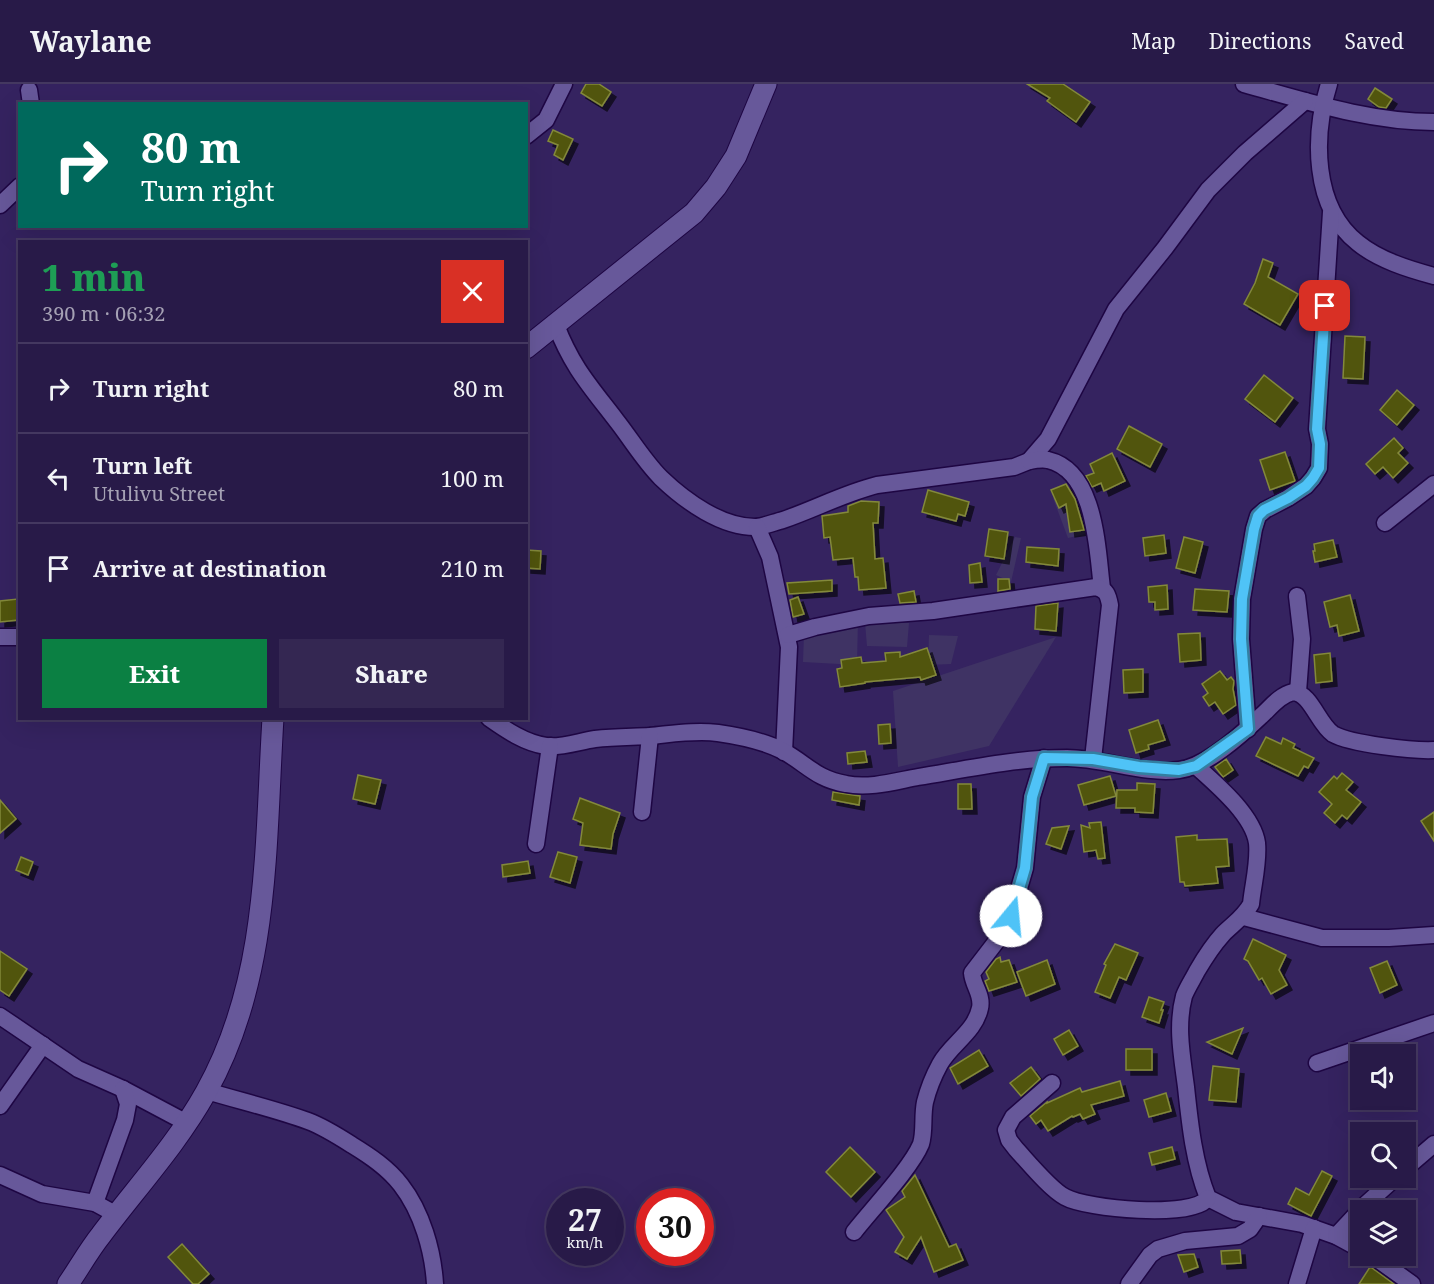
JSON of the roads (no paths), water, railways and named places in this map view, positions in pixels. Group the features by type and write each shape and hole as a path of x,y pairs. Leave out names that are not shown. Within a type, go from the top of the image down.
{"street":[{"path":"528,134 546,120 564,84"},
{"path":"528,346 694,213 716,188 736,156 766,84"},
{"path":"1244,84 1322,106 1378,117 1434,122"},
{"path":"1248,729 1241,639 1242,599 1254,529 1258,516 1264,510 1306,486 1319,468 1320,444 1317,429 1331,212 1321,175 1319,138 1322,106 1329,84"},
{"path":"1029,461 1056,426 1104,328 1138,280 1208,190 1245,153 1305,101"},
{"path":"0,205 18,188"},
{"path":"1331,212 1344,230 1359,244 1386,260 1434,276"},
{"path":"556,325 566,351 586,383 661,478 704,511 735,524 757,527 808,512 860,489 901,481 1004,469 1029,461 1049,460 1066,469 1074,477 1091,507 1102,588"},
{"path":"1384,523 1434,484"},
{"path":"757,527 770,557 788,635 784,752"},
{"path":"788,635 869,616 933,611 1102,588 1107,592 1110,605 1093,759"},
{"path":"1297,596 1302,639 1298,692"},
{"path":"0,637 18,637"},
{"path":"492,720 525,740 550,746 622,736 716,733 766,744 784,752 830,781 850,785 890,782 1044,758 1093,759 1163,770 1179,770 1196,766 1248,729 1279,699 1288,693 1298,692 1304,696 1327,730 1337,736 1365,743 1434,750"},
{"path":"68,1284 187,1123 222,1061 238,1018 251,976 260,926 273,720"},
{"path":"642,812 650,736"},
{"path":"536,844 550,746"},
{"path":"854,1232 909,1164 921,1143 925,1103 938,1067 943,1058 967,1032 978,1014 980,997 972,973 1002,934 1011,916 1025,868 1032,797 1044,758"},
{"path":"1196,766 1223,792 1252,827 1257,842 1251,904 1244,916 1218,940 1198,969 1185,994 1179,1030 1196,1161 1208,1198 1236,1212 1280,1219 1314,1228 1350,1244"},
{"path":"1244,916 1323,938 1434,935"},
{"path":"0,1016 78,1069 123,1089 187,1123"},
{"path":"1317,1063 1434,1023"},
{"path":"0,1106 43,1044"},
{"path":"1052,1083 1013,1117 1006,1130 1009,1140 1016,1149 1062,1196 1088,1205 1155,1211 1200,1206 1208,1198"},
{"path":"95,1203 125,1120 128,1104 123,1089"},
{"path":"207,1091 309,1121 346,1141 387,1169 402,1186 413,1204 426,1235 434,1267 435,1284"},
{"path":"1416,1159 1434,1143"},
{"path":"0,1175 42,1194 95,1203 117,1215"},
{"path":"1336,1236 1384,1188"},
{"path":"1129,1284 1150,1255 1158,1249 1185,1241 1238,1236 1250,1229 1259,1216"},
{"path":"1297,1284 1314,1228"},
{"path":"1387,1266 1412,1284"}]}
